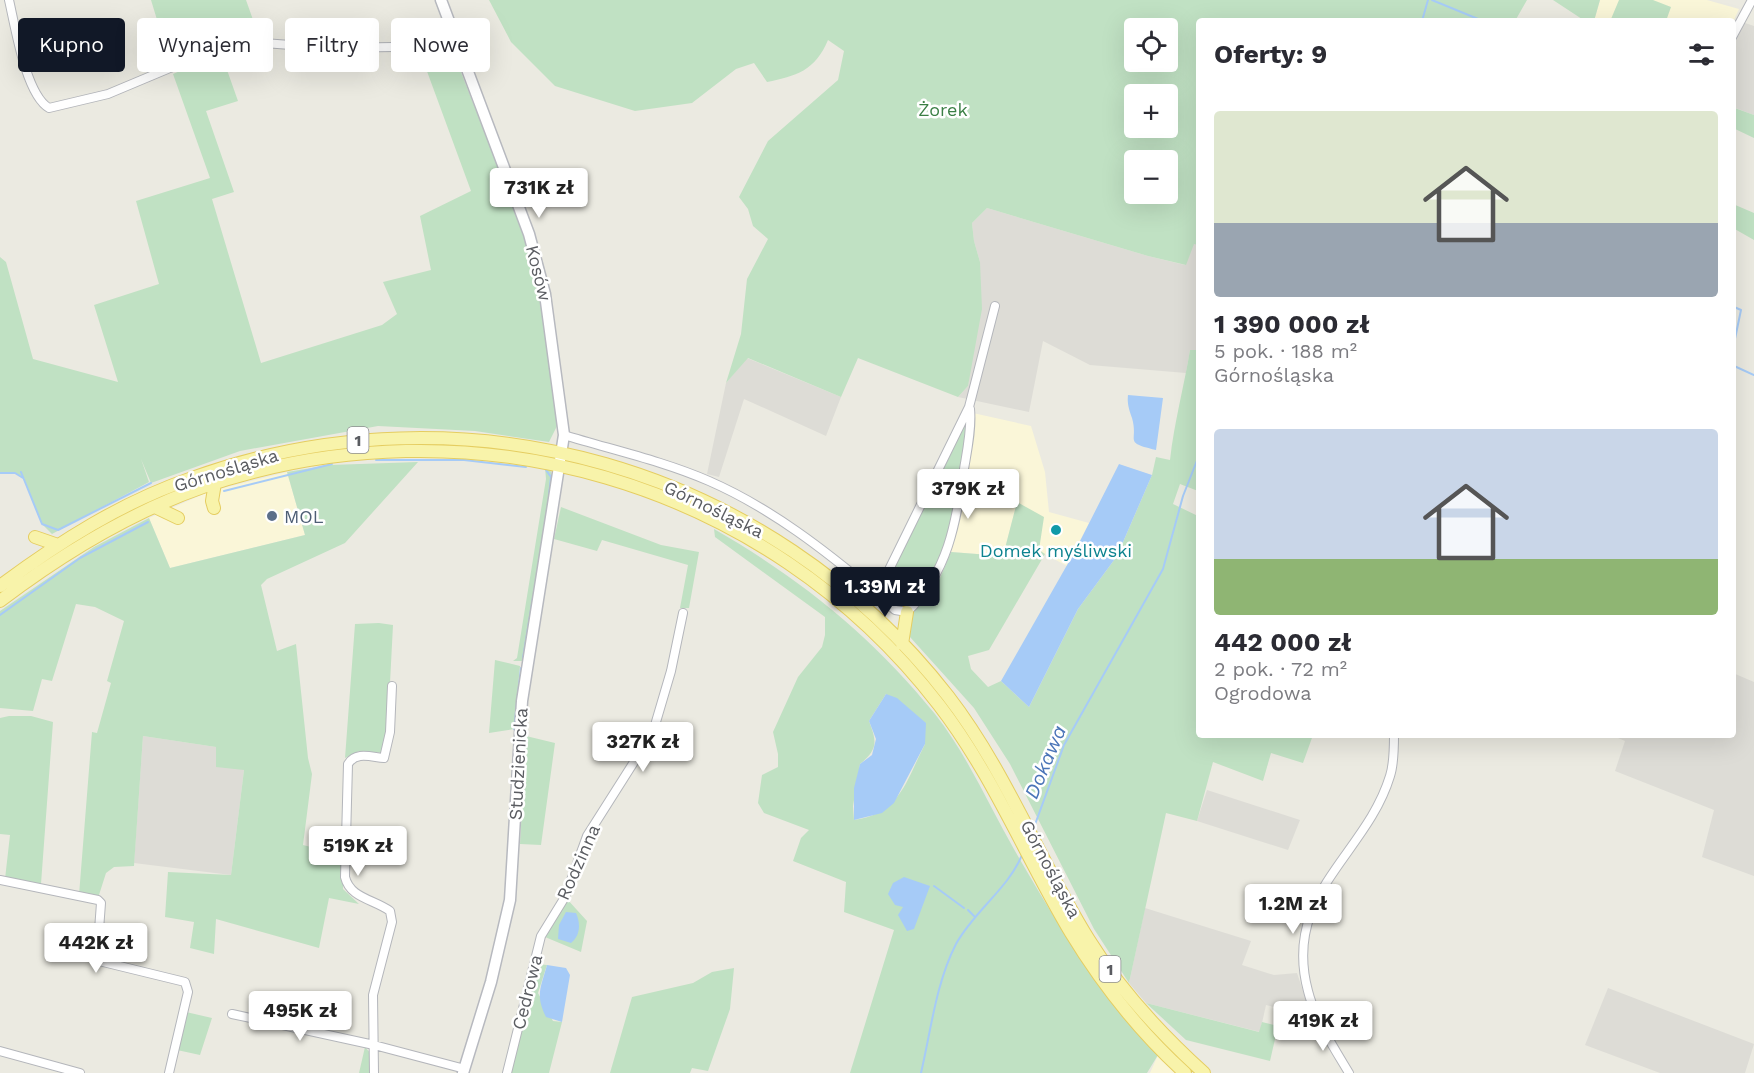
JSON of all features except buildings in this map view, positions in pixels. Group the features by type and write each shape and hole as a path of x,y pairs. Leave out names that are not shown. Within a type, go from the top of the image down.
{"main road":[{"name":"Górnośląska","path":"0,586 58,545 114,512 189,479 237,463 310,447 373,439 445,437 516,444 638,487 698,512 773,554 837,601 893,653 938,704 975,757 1070,931 1097,973 1146,1033 1185,1073"},
{"name":"Górnośląska","path":"0,601 64,556 155,507 215,483 287,464 377,451 479,452 561,459 620,468 679,489 759,530 844,590 902,644 963,716 994,766 1079,923 1112,973 1160,1030 1204,1073"},
{"path":"214,508 212,501 215,483"},
{"path":"155,507 178,519"},
{"path":"35,537 58,545"},
{"path":"902,644 907,612"}],"street":[{"path":"9,0 33,91 42,104 49,108 108,94 170,68 202,51 236,41 330,48 391,47"},
{"name":"Kosów","path":"441,0 448,18"},
{"path":"1736,33 1750,15 1752,0"},
{"name":"Kosów","path":"468,72 529,234 539,270 550,320 564,435 561,459"},
{"path":"877,594 969,407 995,306"},
{"path":"564,435 668,465 710,481 790,527 895,610 907,612 930,587 948,550 967,452 969,407"},
{"name":"Studzienicka","path":"464,1071 491,982 510,900 522,701 561,459"},
{"name":"Rodzinna","path":"555,914 565,897 587,836 653,732 672,671 683,613"},
{"path":"374,1073 374,995 392,922 390,911 353,893 347,886 345,877 348,764 351,758 358,755 384,758 390,732 392,686"},
{"path":"1349,1073 1312,1004 1307,990 1306,937 1321,888 1364,828 1385,790 1391,774 1394,738"},
{"path":"0,880 98,900 101,903 97,957 99,962 185,982 188,992 169,1073"},
{"name":"Cedrowa","path":"507,1073 541,936 555,914"},
{"path":"232,1014 374,1045 464,1071"},
{"path":"0,1051 81,1073"}],"shaded area":[{"path":"1600,0 1707,0 1739,9 1735,18 1595,18"},
{"path":"1742,22 1754,26 1754,115 1736,108 1736,35"},
{"path":"987,208 1185,265 1194,243 1196,244 1196,350 1190,350 1186,373 1090,365 1043,341 1029,412 958,397 968,386 980,262 972,223"},
{"path":"747,358 841,397 826,436 744,399 719,477 707,474 726,383"},
{"path":"973,413 1031,426 1045,472 1049,512 1089,523 1067,566 1039,551 1017,503 1003,556 951,552 957,529"},
{"path":"287,472 305,535 170,568 149,518 208,492"},
{"path":"1736,674 1754,682 1754,876 1702,857 1714,810 1615,771 1625,741 1618,738 1736,738"},
{"path":"143,736 216,747 244,770 231,875 134,863"},
{"path":"1207,790 1300,820 1288,850 1197,821"},
{"path":"1145,908 1251,941 1242,965 1274,975 1297,973 1308,1006 1315,1018 1266,1005 1260,1032 1146,1003 1129,983"},
{"path":"1608,988 1754,1044 1745,1073 1660,1073 1585,1045"},
{"path":"1158,1055 1179,1073 1150,1073"}],"green space":[{"path":"151,0 246,0 252,18 156,18"},
{"name":"Żorek","path":"489,0 1527,0 1517,18 1196,18 1196,244 1194,244 1186,265 1148,256 987,208 972,223 980,262 982,309 968,386 958,397 858,358 841,397 748,358 726,383 741,334 747,279 768,239 753,226 748,209 739,197 768,141 838,80 844,51 828,40 817,59 796,74 767,82 754,63 736,69 692,103 635,111 555,86 511,42"},
{"path":"1553,0 1600,0 1595,18 1580,18"},
{"path":"1619,0 1653,0 1671,7 1667,18 1611,18"},
{"path":"178,72 228,72 238,101 206,111 234,192 212,199 261,363 382,325 397,314 383,282 431,270 420,216 471,191 427,72 461,72 539,270 557,426 549,442 475,431 378,426 240,451 151,483 141,459 149,482 52,534 42,524 24,478 15,473 0,473 0,257 6,262 33,359 118,382 94,305 159,284 136,201 210,178 173,74"},
{"path":"1736,108 1754,115 1754,138 1736,129"},
{"path":"1736,205 1754,213 1754,240 1736,230"},
{"path":"1190,350 1196,350 1196,490 1180,484 1173,504 1196,515 1196,738 1312,738 1303,763 1271,753 1263,781 1213,762 1197,821 1166,813 1129,983 1094,929 1010,764 974,708 910,637 910,616 937,585 951,552 1003,556 1017,502 1044,517 1039,550 1045,554 989,650 968,656 971,669 988,687 1001,681 1029,707 1078,609 1117,556 1152,475 1156,457 1170,460"},
{"path":"966,421 956,499 938,561 926,586 910,600 890,601 885,593 886,581"},
{"path":"418,462 345,543 267,579 261,585 277,651 296,644 308,758 312,774 303,845 343,855 343,889 359,904 329,898 319,948 216,919 214,954 190,948 194,922 165,917 168,872 231,875 244,770 216,767 216,747 143,736 134,866 114,867 106,873 99,895 95,898 79,895 92,732 97,733 111,683 107,681 124,621 95,607 76,604 52,681 42,679 33,711 0,708 0,611 94,547 149,518 170,568 305,535 287,472 330,465"},
{"path":"545,467 550,469 553,479 524,661 513,661 517,658 546,479"},
{"path":"561,507 661,545 699,552 689,608 680,608 688,565 602,540 597,551 554,539"},
{"path":"714,529 776,568 834,611 886,659 935,714 958,747 1015,851 1074,947 1110,998 1158,1055 1147,1073 850,1073 894,930 844,912 846,882 793,861 801,838 809,830 764,813 758,803 762,775 778,767 778,754 773,732 798,677 822,647 825,617 715,537","holes":["886,694 925,744 900,794 892,803 869,817 854,820 853,806 860,764 870,754 874,745 874,734 869,721"]},
{"path":"355,624 393,625 387,741 384,753 359,751 345,758"},
{"path":"495,660 520,666 514,729 489,733"},
{"path":"31,716 53,722 41,884 5,879 10,835 0,834 0,718"},
{"path":"526,736 555,743 541,845 520,844"},
{"path":"567,899 587,921 581,952 545,937"},
{"path":"537,964 547,965 538,993 553,1021 562,1022 549,1073 511,1073"},
{"path":"734,968 730,1009 708,1071 692,1068 690,1073 610,1073 632,997 693,983 712,972"},
{"path":"1146,1003 1259,1032 1262,1022 1278,1026 1270,1061 1186,1040"},
{"path":"186,1012 212,1018 200,1055 177,1050"},
{"path":"365,1047 372,1055 370,1073 359,1073"}],"water":[{"path":"1128,395 1163,398 1156,450 1135,443"},
{"path":"1119,464 1152,475 1117,556 1078,609 1029,707 1001,681 1075,551"},
{"path":"886,694 897,698 926,723 925,744 894,803 882,813 854,820 854,788 860,764 872,755 876,739 869,721"},
{"path":"904,877 930,886 914,929 907,931 898,915 903,907 895,905 888,894 893,883"},
{"path":"566,912 576,913 579,921 578,933 571,943 558,939 559,925"},
{"path":"547,965 566,968 570,975 562,1022 546,1017 541,1003 540,991"}],"waterway":[{"name":"Dokawa","path":"1423,18 1428,0"},
{"path":"1432,0 1476,18"},
{"path":"1736,308 1741,310 1736,334"},
{"path":"1736,367 1754,375"},
{"path":"376,460 464,460 526,467"},
{"name":"Dokawa","path":"1033,830 1064,745 1163,569 1183,496 1196,463"},
{"path":"224,491 332,464"},
{"path":"546,470 551,477 549,495"},
{"path":"21,472 42,524 58,530 151,483"},
{"path":"0,473 15,473 23,478"},
{"path":"0,615 80,558 148,522"},
{"path":"523,658 533,598"},
{"path":"514,729 521,668"},
{"name":"Dokawa","path":"921,1073 935,1007 949,959 963,932 1008,879 1022,855"},
{"path":"934,886 964,908"},
{"path":"968,910 974,916"}],"place":[{"name":"MOL","path":"272,516"},
{"name":"Domek myśliwski","path":"1056,530"}]}
